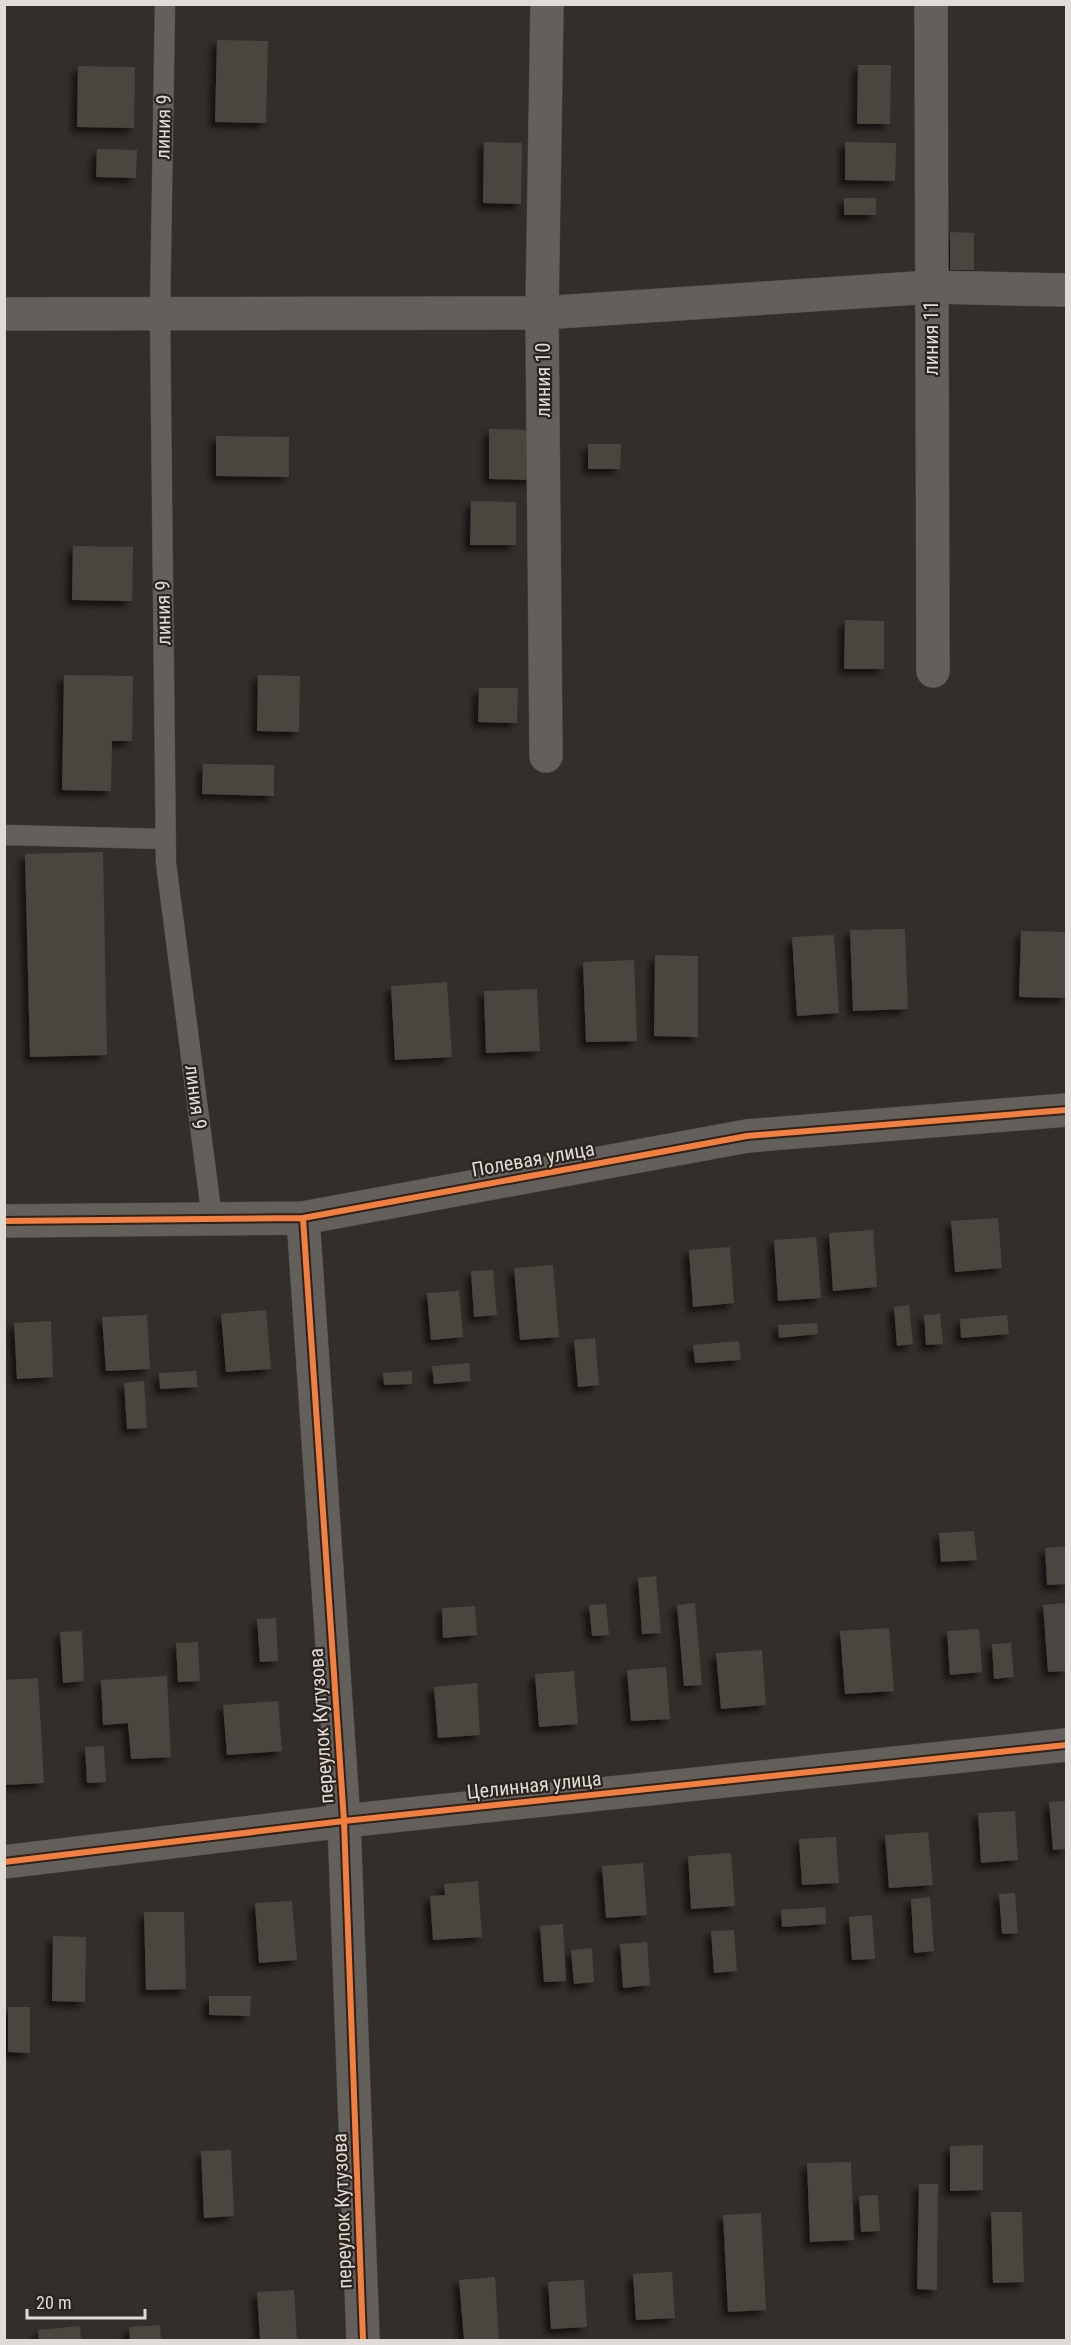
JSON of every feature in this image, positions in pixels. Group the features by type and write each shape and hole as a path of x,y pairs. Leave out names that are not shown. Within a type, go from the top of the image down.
{"street":[{"name":"линия 10","path":"546,756 542,313 547,4"},
{"name":"линия 11","path":"931,4 933,671"},
{"path":"4,314 542,313 931,287 1066,290"},
{"name":"Полевая улица","path":"4,1221 303,1218 747,1136 1066,1110"},
{"name":"переулок Кутузова","path":"303,1218 344,1821 363,2340"},
{"name":"Целинная улица","path":"4,1862 344,1821 1066,1745"}],"lane":[{"name":"линия 9","path":"165,4 160,314 166,863 212,1218"},
{"path":"4,835 166,839"}],"building":[{"path":"217,40 268,41 266,123 215,122"},
{"path":"858,65 891,65 890,124 857,124"},
{"path":"78,66 135,67 134,128 77,127"},
{"path":"484,142 522,143 521,204 483,203"},
{"path":"845,142 896,143 895,181 845,180"},
{"path":"97,149 137,150 136,178 96,177"},
{"path":"844,198 876,198 876,215 844,215"},
{"path":"950,232 974,233 974,270 950,270"},
{"path":"489,429 534,430 533,480 489,479"},
{"path":"216,436 289,437 289,477 216,476"},
{"path":"588,444 621,444 620,469 588,469"},
{"path":"471,501 516,502 516,545 470,545"},
{"path":"73,546 133,547 132,601 72,600"},
{"path":"845,620 884,621 884,669 844,669"},
{"path":"64,675 133,676 132,741 112,741 111,791 62,790"},
{"path":"258,675 300,676 299,732 257,731"},
{"path":"479,688 518,688 517,723 478,722"},
{"path":"203,764 274,765 274,796 202,794"},
{"path":"103,852 107,1055 30,1057 25,854"},
{"path":"905,929 908,1009 853,1011 850,930"},
{"path":"1021,931 1066,932 1066,998 1019,997"},
{"path":"834,935 839,1013 797,1016 792,937"},
{"path":"655,955 698,956 698,1037 654,1036"},
{"path":"634,960 637,1041 586,1042 583,962"},
{"path":"447,982 452,1057 395,1060 391,986"},
{"path":"537,989 540,1051 486,1053 484,991"},
{"path":"998,1218 1002,1268 955,1272 951,1221"},
{"path":"873,1230 877,1287 833,1291 829,1233"},
{"path":"816,1237 821,1298 778,1301 774,1240"},
{"path":"730,1247 734,1303 693,1307 689,1250"},
{"path":"553,1265 559,1337 520,1340 514,1268"},
{"path":"493,1270 497,1315 474,1317 471,1271"},
{"path":"459,1291 463,1337 431,1340 427,1293"},
{"path":"909,1305 913,1344 897,1346 894,1307"},
{"path":"266,1310 271,1369 226,1372 221,1314"},
{"path":"940,1314 943,1344 926,1345 924,1315"},
{"path":"147,1315 150,1369 106,1371 102,1317"},
{"path":"1007,1315 1009,1334 961,1338 960,1319"},
{"path":"51,1321 53,1377 17,1379 14,1323"},
{"path":"817,1323 818,1334 779,1338 778,1325"},
{"path":"595,1338 599,1385 578,1387 574,1340"},
{"path":"739,1341 741,1360 695,1363 693,1345"},
{"path":"469,1363 471,1381 434,1384 432,1366"},
{"path":"196,1371 198,1387 160,1389 159,1373"},
{"path":"412,1371 412,1384 384,1385 383,1373"},
{"path":"144,1381 147,1428 127,1429 124,1383"},
{"path":"974,1531 977,1560 941,1562 939,1533"},
{"path":"1065,1546 1066,1584 1047,1585 1045,1548"},
{"path":"656,1576 661,1633 642,1634 638,1578"},
{"path":"695,1603 702,1685 684,1686 677,1605"},
{"path":"1066,1603 1066,1671 1048,1672 1043,1605"},
{"path":"606,1604 609,1635 592,1636 589,1605"},
{"path":"475,1606 477,1635 443,1638 442,1608"},
{"path":"276,1618 278,1661 260,1662 257,1619"},
{"path":"889,1628 894,1691 845,1694 840,1631"},
{"path":"979,1629 982,1672 950,1675 947,1631"},
{"path":"82,1631 84,1681 63,1683 60,1632"},
{"path":"198,1642 200,1681 178,1682 176,1643"},
{"path":"1011,1643 1014,1677 994,1679 992,1644"},
{"path":"762,1650 766,1705 721,1709 716,1653"},
{"path":"666,1667 670,1719 631,1721 627,1670"},
{"path":"574,1671 578,1724 539,1727 535,1674"},
{"path":"167,1676 171,1757 131,1759 128,1723 103,1725 101,1680"},
{"path":"38,1678 44,1783 4,1785 4,1680"},
{"path":"477,1683 480,1735 438,1738 434,1687"},
{"path":"278,1701 282,1751 227,1755 223,1705"},
{"path":"104,1746 106,1782 87,1783 85,1747"},
{"path":"1066,1801 1066,1849 1053,1850 1049,1802"},
{"path":"1015,1811 1018,1860 981,1863 978,1813"},
{"path":"928,1832 933,1885 889,1888 885,1835"},
{"path":"836,1837 839,1883 802,1885 799,1839"},
{"path":"731,1853 735,1906 691,1909 688,1856"},
{"path":"643,1863 647,1915 606,1918 602,1866"},
{"path":"478,1881 482,1937 433,1940 430,1896 445,1895 444,1884"},
{"path":"1015,1893 1018,1933 1002,1934 999,1894"},
{"path":"930,1897 934,1951 914,1953 911,1899"},
{"path":"292,1901 297,1960 259,1963 255,1903"},
{"path":"825,1907 826,1924 782,1927 781,1910"},
{"path":"144,1912 184,1912 186,1989 146,1990"},
{"path":"872,1915 875,1959 852,1960 849,1917"},
{"path":"563,1924 566,1981 544,1982 540,1926"},
{"path":"734,1930 737,1971 714,1973 711,1931"},
{"path":"53,1936 86,1937 85,2002 52,2001"},
{"path":"647,1942 650,1985 623,1988 620,1944"},
{"path":"592,1948 594,1982 574,1984 571,1950"},
{"path":"209,1996 251,1996 250,2016 209,2015"},
{"path":"8,2007 30,2007 30,2053 8,2052"},
{"path":"983,2145 983,2190 950,2191 950,2146"},
{"path":"231,2150 234,2216 204,2218 201,2151"},
{"path":"851,2162 854,2240 810,2242 807,2163"},
{"path":"919,2184 938,2184 937,2290 917,2289"},
{"path":"878,2195 880,2231 861,2232 859,2196"},
{"path":"991,2212 1022,2212 1024,2282 993,2283"},
{"path":"761,2213 766,2310 728,2312 723,2215"},
{"path":"672,2272 675,2318 636,2320 633,2274"},
{"path":"495,2277 499,2339 464,2340 459,2280"},
{"path":"584,2280 587,2327 551,2329 548,2282"},
{"path":"294,2290 297,2340 260,2340 257,2292"},
{"path":"160,2325 161,2340 130,2340 129,2327"},
{"path":"80,2326 81,2340 39,2340 38,2330"}],"cycle path":[{"path":"4,1221 303,1218 747,1136 1066,1110"},
{"path":"303,1218 344,1821 363,2340"},
{"path":"4,1862 344,1821 1066,1745"}]}
